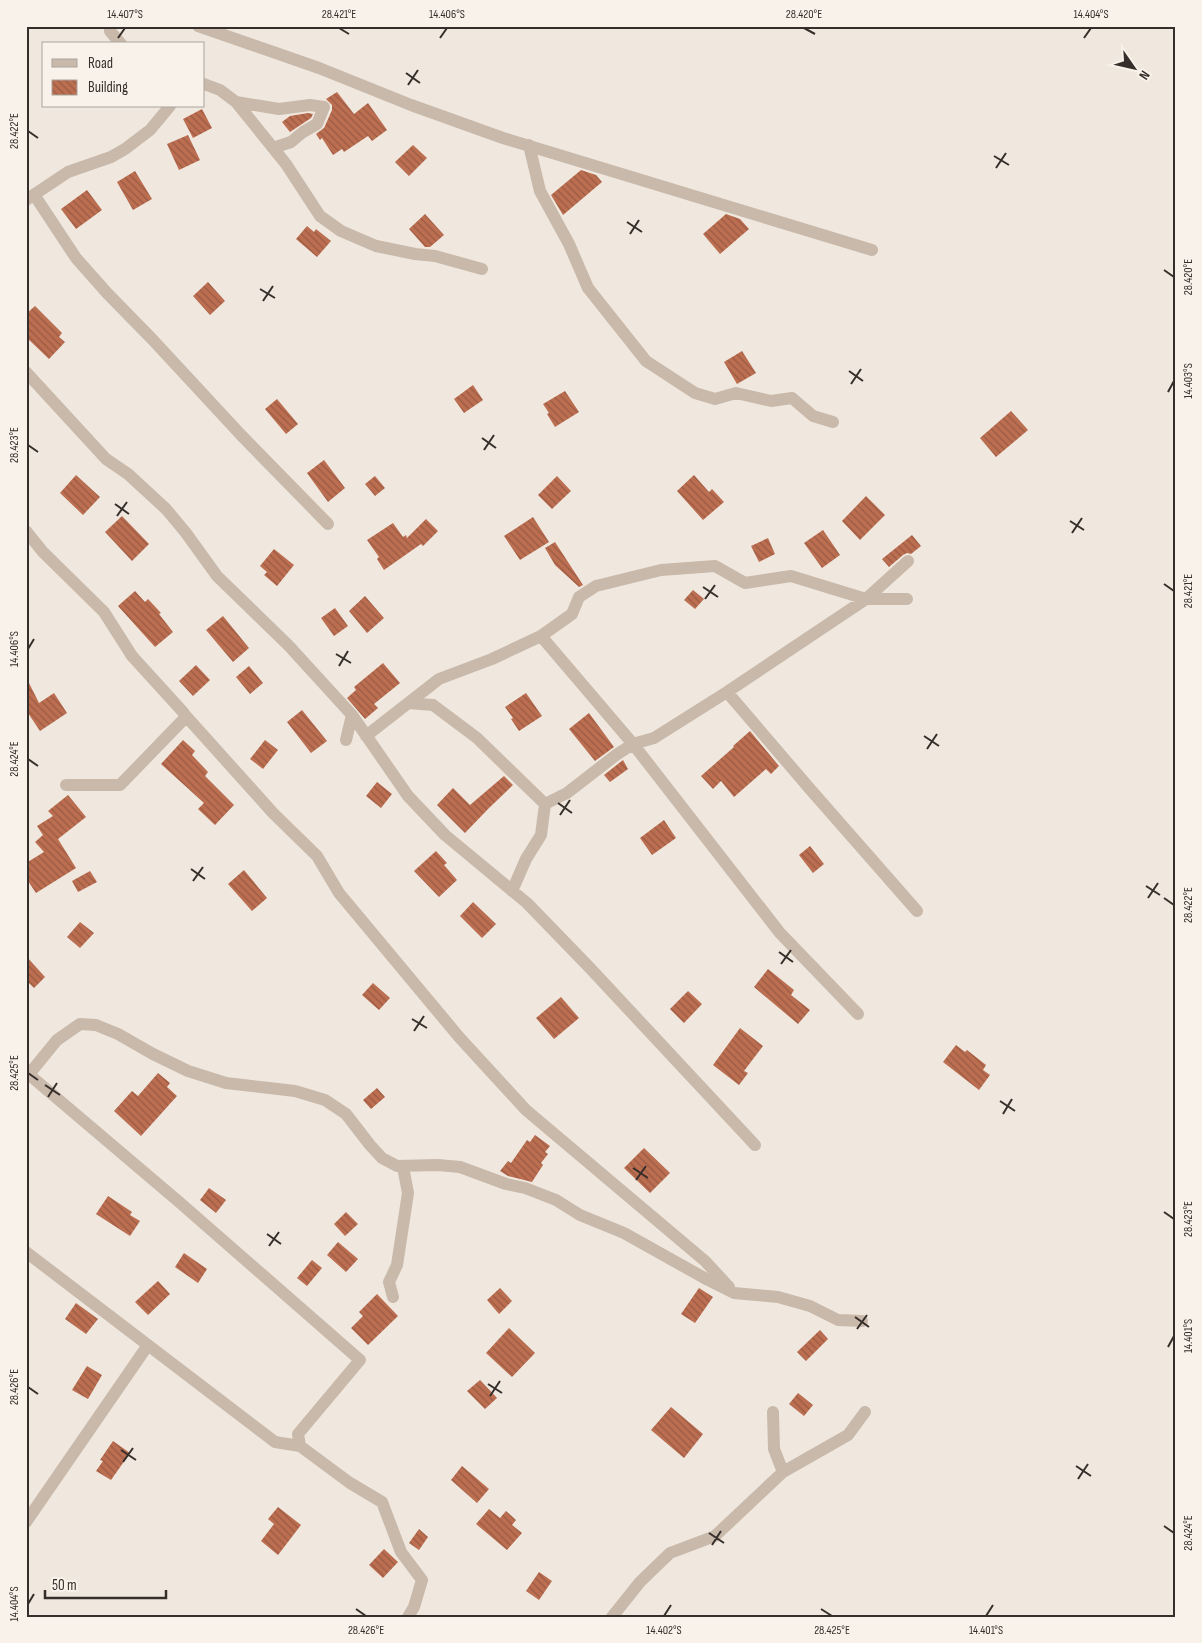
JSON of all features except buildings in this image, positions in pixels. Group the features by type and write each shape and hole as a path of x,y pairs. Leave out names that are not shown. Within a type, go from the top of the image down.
{"street":[{"path":"110,26 110,31 119,42"},
{"path":"198,26 319,68 411,105 530,145 872,250"},
{"path":"205,84 220,90 236,102 273,148 320,216 341,231 376,246 435,256 482,269"},
{"path":"236,102 279,109 310,105 324,107 317,124 303,132 292,142 273,148"},
{"path":"166,108 150,130 126,150 68,172 30,198 76,258 107,293 328,524"},
{"path":"530,145 540,191 569,244 588,288 646,361 701,395 715,399 736,393 771,401 792,398 813,416 833,422"},
{"path":"26,372 106,459 128,474 166,509 218,576 289,646 352,715 408,796 445,835 527,903 756,1145"},
{"path":"26,531 43,552 104,612 132,656 273,813 318,856 346,901 459,1036 526,1110 705,1261 734,1293"},
{"path":"545,804 567,793 616,754 633,744 654,738 728,692 866,599 908,561"},
{"path":"366,736 439,679 492,659 541,636 572,614 579,598 596,586 661,570 715,566 745,583 791,576 866,599 907,599"},
{"path":"541,636 633,744 780,934 858,1014"},
{"path":"728,692 917,911"},
{"path":"408,703 433,705 478,738 545,804"},
{"path":"66,785 120,785 183,720 185,715"},
{"path":"346,740 352,715"},
{"path":"512,891 526,859 541,835 545,804"},
{"path":"300,1446 298,1434 360,1360 178,1200 27,1075 57,1040 80,1024 96,1025 118,1034 188,1071 226,1083 295,1091 324,1100 346,1114 382,1158 397,1166 460,1166 506,1184 525,1188 556,1200 580,1215 624,1233 734,1293 778,1296 810,1306 838,1320 862,1321"},
{"path":"393,1297 389,1282 397,1265 408,1193 403,1167"},
{"path":"26,1252 275,1442 300,1446 350,1483 382,1502 401,1552 422,1580 414,1608 408,1617"},
{"path":"26,1522 148,1345"},
{"path":"773,1412 774,1449 783,1472"},
{"path":"612,1617 640,1582 670,1553 715,1536 783,1472 848,1435 865,1412"}]}
